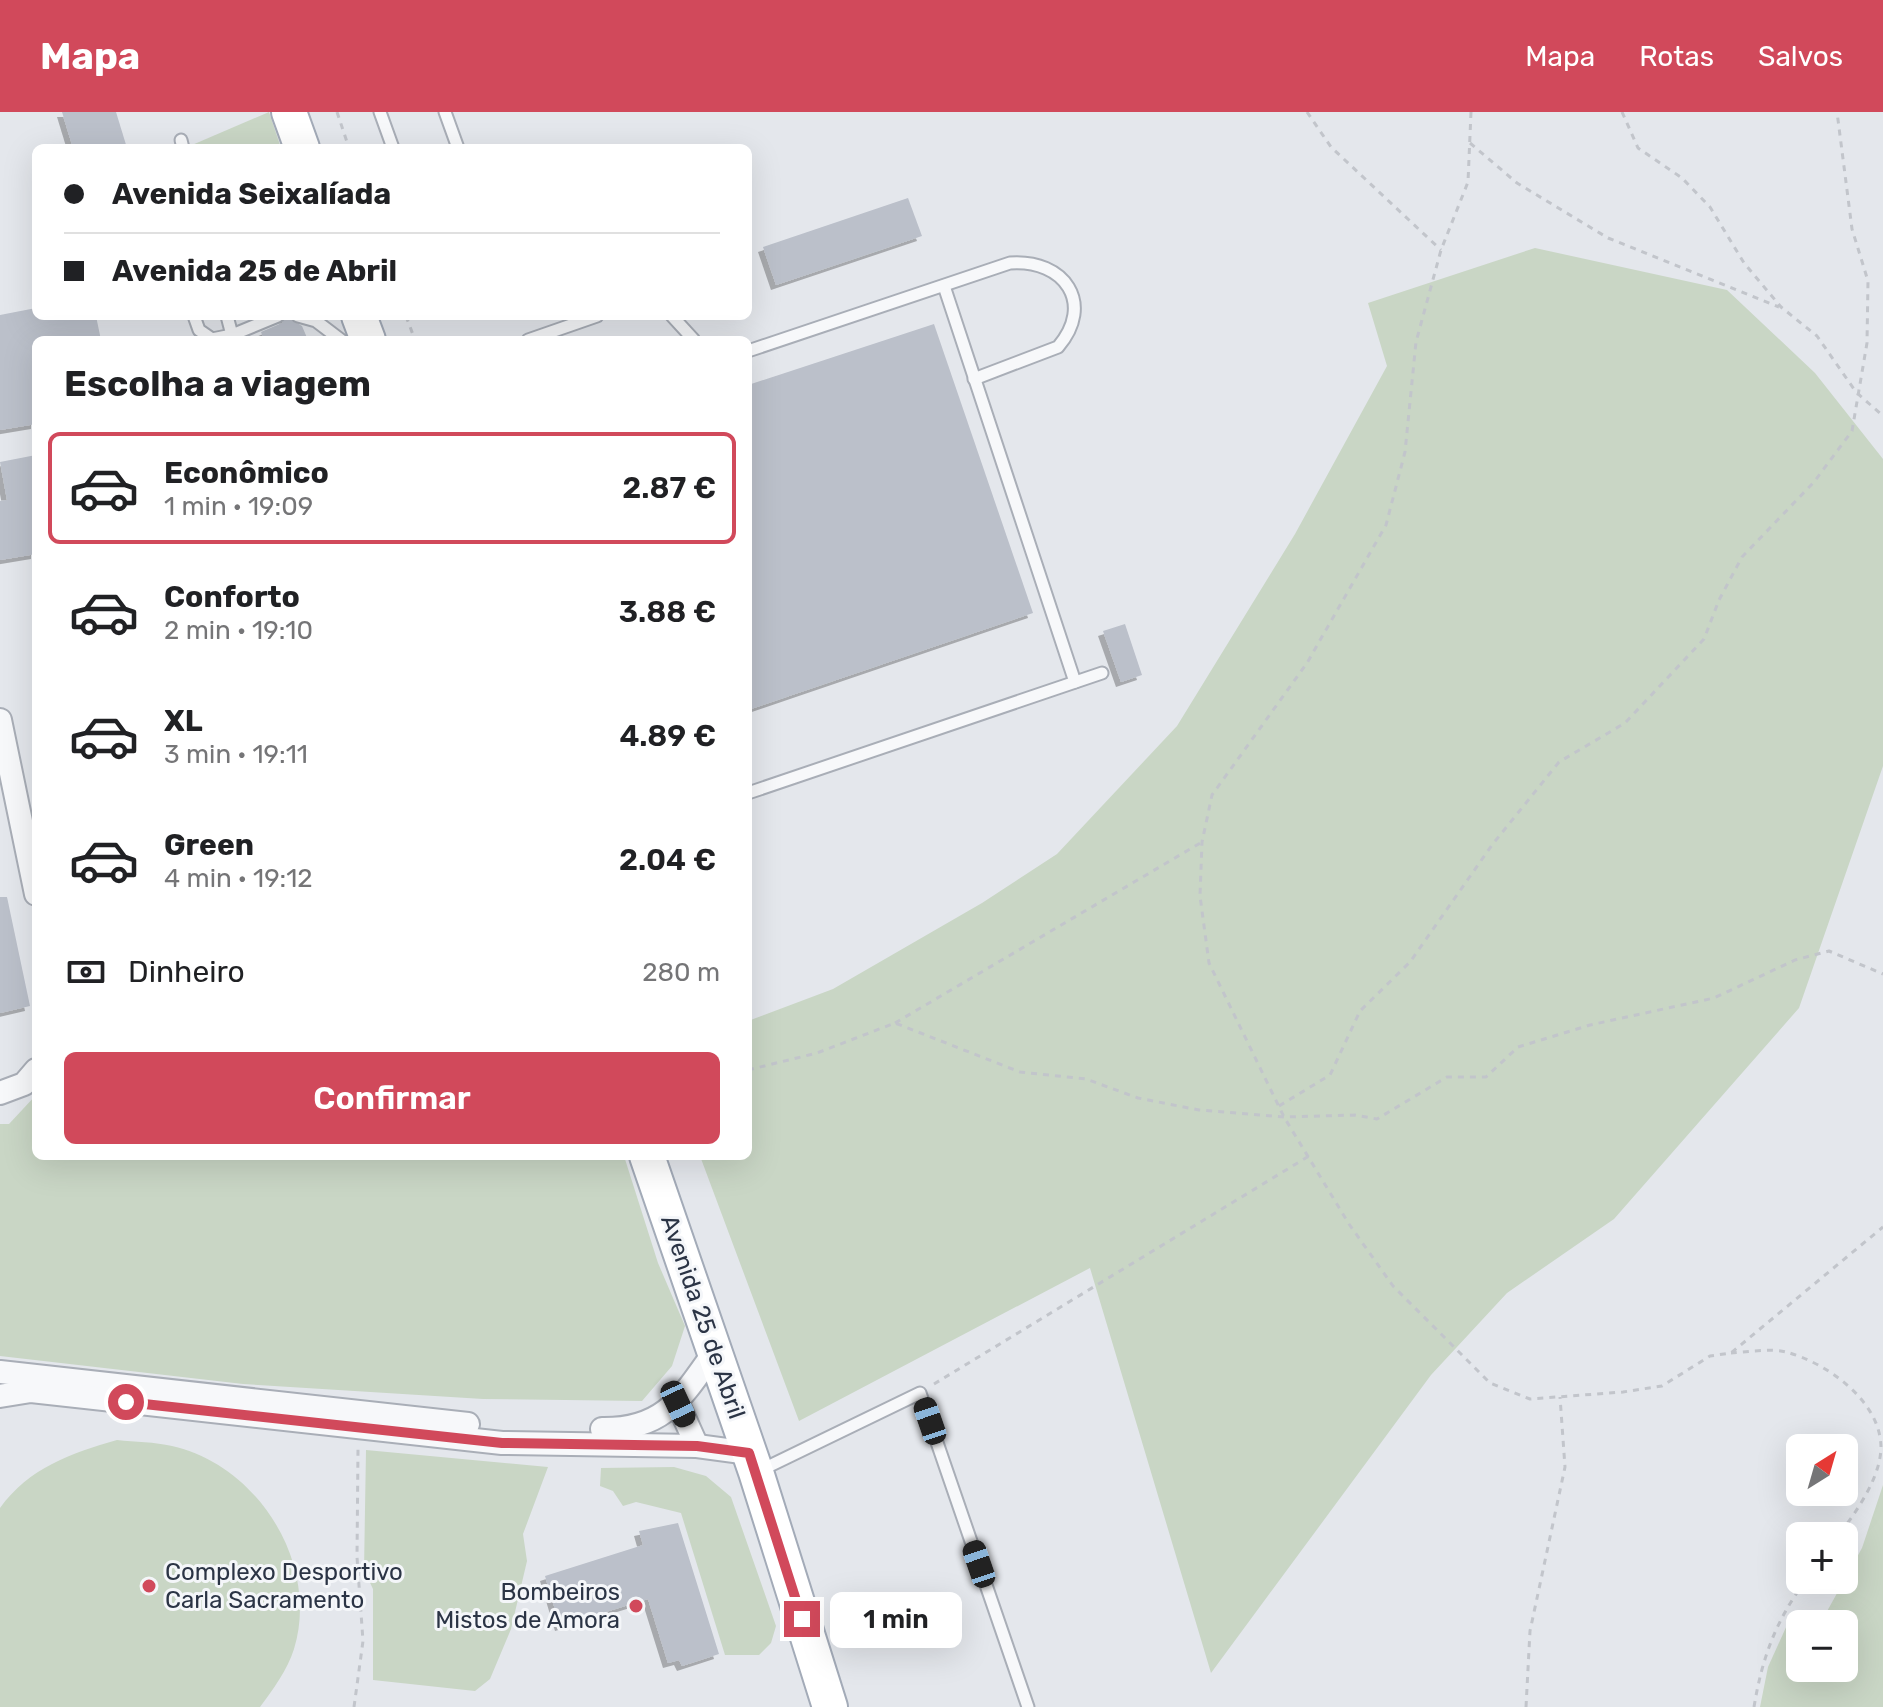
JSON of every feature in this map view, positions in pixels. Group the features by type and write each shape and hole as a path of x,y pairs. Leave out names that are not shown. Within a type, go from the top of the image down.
{"main road":[{"path":"289,112 301,144"},
{"name":"Avenida 25 de Abril","path":"648,1160 753,1463 830,1707"}],"street":[{"path":"0,720 32,875"},
{"path":"0,1093 24,1084 32,1075"},
{"path":"0,1372 503,1428 632,1429 678,1404 715,1351"},
{"path":"0,1396 31,1391 502,1443 697,1446 753,1463"},
{"path":"678,1404 697,1446"}],"lane":[{"path":"380,112 392,144"},
{"path":"445,112 457,144"},
{"path":"752,350 1010,263 1025,262 1053,272 1073,294 1073,323 1058,347 974,379"},
{"path":"944,286 1075,682"},
{"path":"195,320 199,330 208,336"},
{"path":"230,336 268,320"},
{"path":"312,320 336,336"},
{"path":"540,336 586,320"},
{"path":"676,320 690,336"},
{"path":"752,792 1102,673"},
{"path":"753,1463 920,1393 1028,1707"}],"path":[{"path":"337,112 348,144"},
{"path":"1307,112 1331,147 1441,250"},
{"path":"1471,112 1468,182 1441,250 1416,342 1405,452 1386,525 1307,663 1212,795 1202,842 1200,896 1209,963 1284,1117 1393,1286 1449,1346 1490,1383 1530,1399 1560,1397 1662,1386 1710,1356 1785,1352 1848,1385 1871,1411 1881,1447 1859,1508 1848,1522"},
{"path":"1622,112 1638,148 1682,178 1710,207 1744,263 1781,307 1817,336 1856,392 1883,416"},
{"path":"1279,1106 1330,1075 1360,1011 1410,962 1492,845 1559,762 1625,723 1704,639 1719,600 1742,557 1794,504 1852,431 1856,392 1867,343 1868,281 1852,229 1837,112"},
{"path":"1470,143 1517,183 1608,238 1781,307"},
{"path":"752,1069 817,1053 895,1023 1202,842"},
{"path":"895,1023 1020,1072 1086,1079 1138,1098 1199,1110 1284,1117 1355,1115 1377,1119 1447,1077 1486,1077 1518,1047 1590,1025 1714,998 1795,960 1829,951 1883,974"},
{"path":"920,1393 1309,1156"},
{"path":"1731,1353 1883,1227"},
{"path":"1526,1707 1530,1631 1565,1467 1560,1397"},
{"path":"354,1707 363,1641 357,1557 358,1445"},
{"path":"1754,1707 1762,1660 1782,1613 1796,1594"}],"green space":[{"path":"269,112 280,144 194,144"},
{"path":"1535,248 1727,290 1815,373 1883,459 1883,766 1799,1008 1614,1219 1507,1293 1431,1375 1211,1673 1090,1268 799,1421 701,1160 752,1160 752,1019 833,989 982,903 1057,854 1177,726 1295,534 1387,366 1368,303"},
{"path":"32,1099 32,1160 625,1160 658,1263 685,1326 672,1366 642,1401 483,1399 243,1384 0,1356 0,1124 9,1124"},
{"name":"Complexo Desportivo Carla Sacramento","path":"117,1440 172,1446 203,1457 231,1474 255,1496 275,1523 290,1552 298,1584 300,1617 291,1657 260,1707 0,1707 0,1508 11,1494 38,1472 83,1450"},
{"path":"366,1450 548,1467 523,1534 527,1561 511,1629 490,1679 475,1691 373,1680 373,1589 364,1570"},
{"path":"674,1467 706,1476 731,1497 776,1626 771,1643 759,1655 725,1655 681,1513 636,1502 623,1506 613,1491 600,1486 601,1468"},
{"path":"1883,1485 1883,1707 1760,1707 1768,1667 1786,1627 1786,1682 1858,1682 1858,1610 1828,1610 1837,1594 1858,1594 1858,1555"}],"building":[{"path":"62,112 116,112 126,144 72,144"},
{"path":"908,198 922,236 776,285 763,247"},
{"path":"32,309 32,320 97,320 100,336 32,336 32,425 0,430 0,315"},
{"path":"284,320 292,320 302,326 306,336 262,336 261,332"},
{"path":"934,324 1033,613 752,709 752,384"},
{"path":"32,456 32,555 0,560 0,501 7,500 0,462"},
{"path":"1125,624 1142,675 1121,682 1103,631"},
{"path":"0,897 7,897 30,1006 0,1013"},
{"name":"Bombeiros Mistos de Amora","path":"678,1523 719,1654 682,1666 679,1660 668,1663 648,1599 560,1626 545,1576 643,1545 639,1531"}],"place":[{"name":"Complexo Desportivo Carla Sacramento","path":"149,1586"},
{"name":"Bombeiros Mistos de Amora","path":"636,1606"}],"route":[{"path":"126,1402 502,1443 697,1446 749,1453 802,1619"}]}
